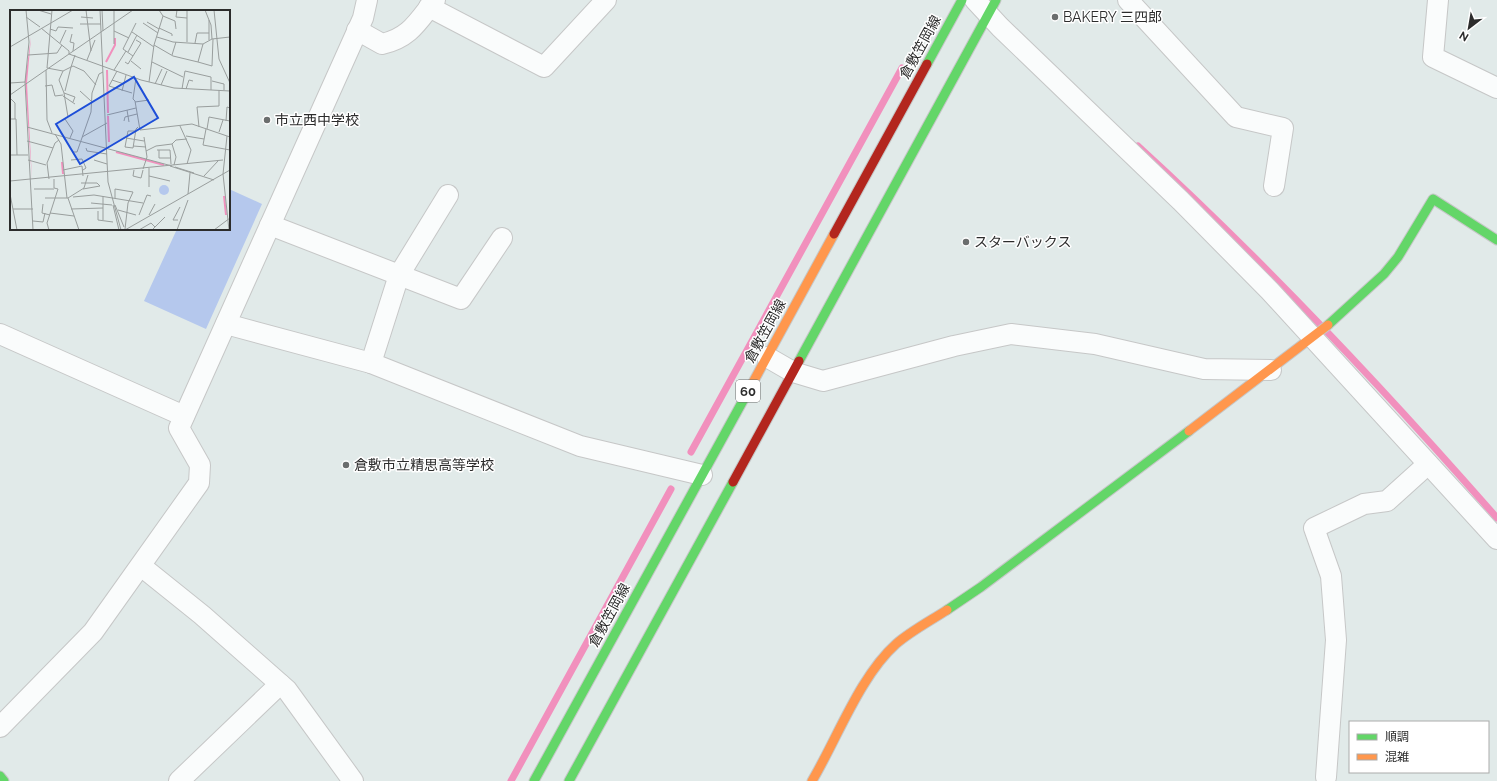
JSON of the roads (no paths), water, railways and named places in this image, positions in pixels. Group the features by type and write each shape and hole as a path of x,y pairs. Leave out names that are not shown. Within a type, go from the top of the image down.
{"main road":[{"name":"倉敷笠岡線","path":"534,781 962,0"},
{"name":"60","path":"569,781 792,372 986,5"},
{"path":"812,781 828,754 866,679 896,644 981,587 1331,324 1384,274 1398,257 1433,199 1497,240"},
{"path":"0,776 4,781"}],"street":[{"path":"0,727 94,632 199,483 200,465 179,428 357,30 367,0"},
{"path":"357,30 382,44 396,41 406,35 432,4 544,67 606,0"},
{"path":"1128,0 1236,117 1283,128 1274,186"},
{"path":"1438,0 1433,57 1497,88"},
{"path":"986,5 1316,336 1428,464 1497,539"},
{"path":"371,363 399,275 448,195"},
{"path":"270,225 461,299 502,238"},
{"path":"226,324 371,363 580,446 702,475"},
{"path":"0,334 184,416"},
{"path":"767,357 792,372 823,381 954,346 1011,334 1095,344 1204,370 1271,370"},
{"path":"1326,777 1336,640 1331,576 1314,528 1364,504 1386,501 1428,464"},
{"path":"141,566 202,615 287,690 353,781"},
{"path":"191,777 280,684"}],"waterway":[{"path":"691,452 902,68"},
{"path":"1138,146 1232,235 1323,327 1497,518"},
{"path":"511,781 671,489"}],"place":[{"name":"BAKERY 三四郎","path":"1055,17"},
{"name":"市立西中学校","path":"267,120"},
{"name":"スターバックス","path":"966,242"},
{"name":"倉敷市立精思高等学校","path":"346,465"}]}
